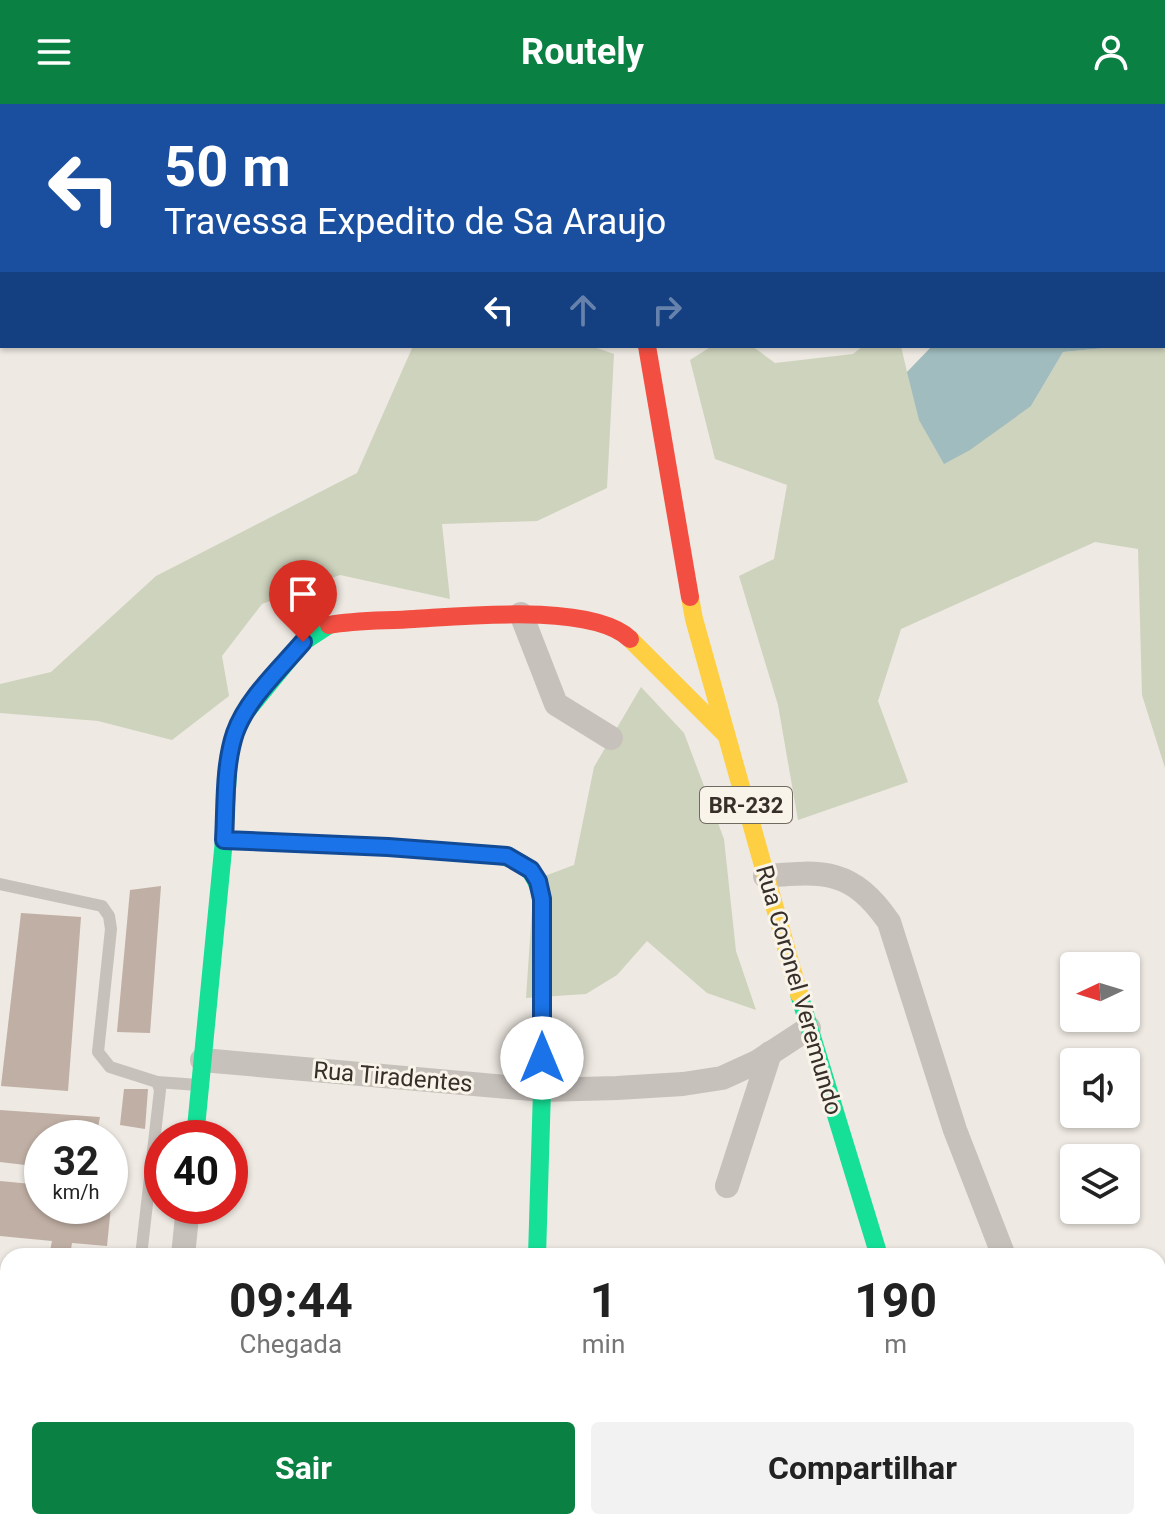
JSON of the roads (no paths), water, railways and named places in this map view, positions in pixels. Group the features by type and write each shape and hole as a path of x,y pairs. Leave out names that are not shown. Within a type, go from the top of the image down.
{"main road":[{"name":"Rua Coronel Veremundo","path":"647,348 694,619 809,1028 877,1248"},
{"path":"197,1120 224,840 229,755 245,713 303,642 330,624 556,615 619,629 726,735"},
{"path":"224,840 507,856 531,870 538,881 542,899 542,1090 537,1248"}],"street":[{"path":"521,614 556,704 611,738"},
{"path":"765,876 816,872 849,882 872,898 889,922 955,1130 1001,1248"},
{"name":"Rua Tiradentes","path":"202,1060 542,1090 683,1084 722,1078 809,1028"},
{"path":"727,1186 770,1053"},
{"path":"184,1248 186,1224"}],"lane":[{"path":"0,884 102,906 109,916 111,929 98,1052 110,1067 157,1082 200,1085"},
{"path":"142,1248 160,1090 157,1082"}],"water":[{"path":"930,348 1104,348 1063,352 1031,406 970,450 944,464 919,420 907,372"}]}
